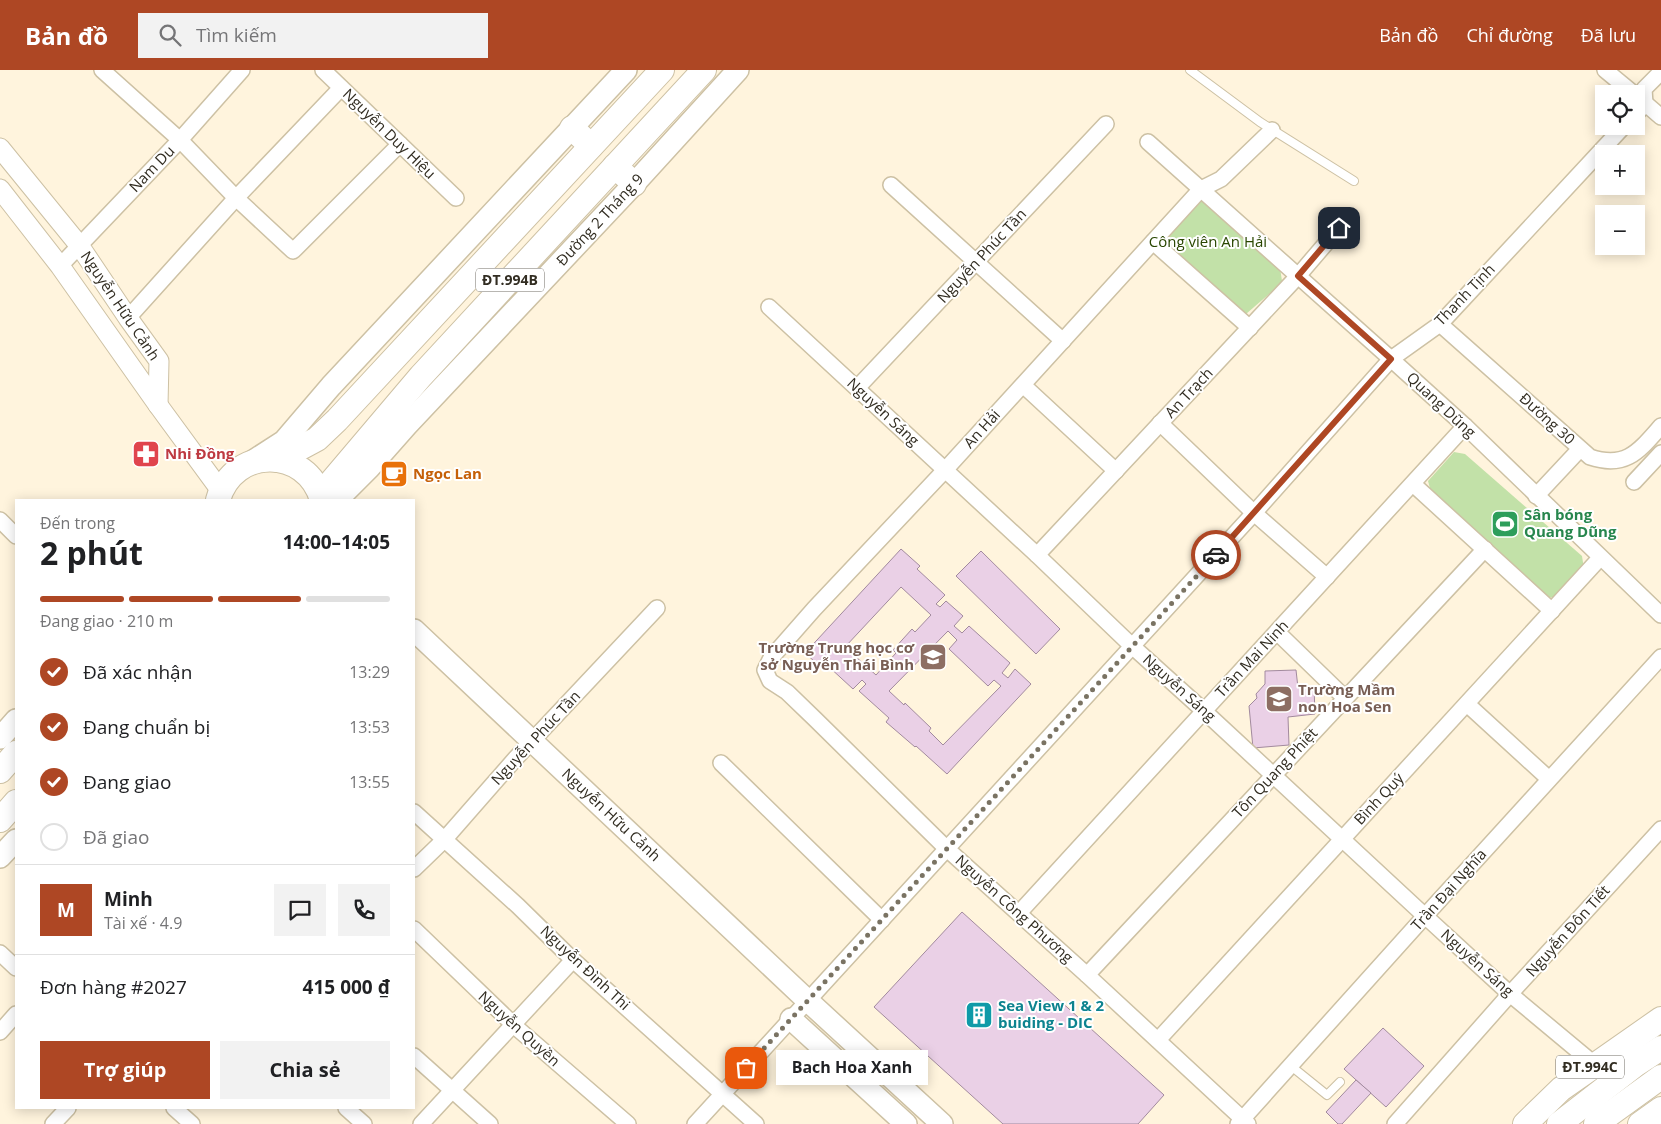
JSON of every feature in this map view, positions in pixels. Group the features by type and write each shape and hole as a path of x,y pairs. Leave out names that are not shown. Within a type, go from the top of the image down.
{"main road":[{"name":"ĐT.994B","path":"219,495 234,474 284,441 331,386 626,70"},
{"name":"ĐT.994B","path":"278,460 317,439 337,420 662,70"},
{"name":"Đường 2 Tháng 9","path":"327,498 421,376 704,70"},
{"name":"Đường 2 Tháng 9","path":"327,498 369,468 738,70"},
{"path":"572,128 591,146"},
{"path":"615,166 634,184"},
{"name":"ĐT.994B","path":"249,464 263,460 278,460 294,465 305,472 327,498"},
{"name":"Nguyễn Hữu Cảnh","path":"415,631 808,1001 942,1124"},
{"path":"0,738 15,721"},
{"path":"0,771 15,754"},
{"path":"0,820 15,803"},
{"path":"0,857 15,841"},
{"path":"791,1019 906,1124"},
{"name":"ĐT.994C","path":"1525,1124 1561,1089 1594,1064 1661,1019"},
{"name":"ĐT.994C","path":"1559,1124 1635,1065 1661,1048"},
{"name":"ĐT.994C","path":"1596,1124 1661,1077"},
{"path":"1640,1124 1661,1109"}],"street":[{"path":"102,70 180,140 236,198 294,252 400,144"},
{"name":"Nam Du","path":"60,266 180,140 242,70"},
{"name":"Nguyễn Duy Hiệu","path":"323,70 456,198"},
{"path":"1606,70 1621,85"},
{"path":"1645,88 1661,72"},
{"path":"128,318 236,198 341,88"},
{"path":"1645,107 1661,117"},
{"name":"Nguyễn Phúc Tần","path":"857,388 1106,124"},
{"name":"An Hải","path":"765,670 771,658 814,609 945,470 1201,190 1221,179 1272,130"},
{"name":"Thanh Tịnh","path":"695,1124 1254,513 1391,359 1440,324 1616,135"},
{"name":"Quang Dũng","path":"1148,142 1465,426 1661,616"},
{"name":"Nguyễn Hữu Cảnh","path":"0,148 79,245 128,318 160,361 158,405"},
{"path":"891,185 1063,341"},
{"name":"Nguyễn Hữu Cảnh","path":"0,189 60,266 158,405"},
{"name":"An Trạch","path":"1037,555 1250,328 1339,228"},
{"path":"1153,242 1250,328"},
{"name":"Nguyễn Sáng","path":"769,307 1037,555 1132,646 1510,994 1594,1064"},
{"name":"Đường 30","path":"1440,324 1590,457 1604,462 1622,460 1638,452 1661,426"},
{"path":"1022,385 1116,471"},
{"path":"158,405 219,495"},
{"path":"1160,423 1254,513 1327,577"},
{"name":"Trần Mai Ninh","path":"1019,913 1465,426"},
{"path":"1536,496 1580,449"},
{"path":"1634,482 1661,453"},
{"path":"1413,484 1552,611"},
{"path":"0,520 15,535"},
{"name":"Tôn Quang Phiệt","path":"1087,975 1485,549"},
{"name":"Bình Quý","path":"1158,1040 1600,558"},
{"name":"Nguyễn Phúc Tần","path":"415,868 444,840 515,759 657,608"},
{"path":"1276,632 1345,698"},
{"name":"Trần Đại Nghĩa","path":"1243,1122 1425,916 1661,657"},
{"name":"Nguyễn Công Phương","path":"765,670 770,681 787,692 947,849 1158,1040 1243,1122"},
{"path":"1467,704 1550,779"},
{"path":"721,763 882,920"},
{"name":"Nguyễn Đình Thi","path":"415,813 518,906 573,960 756,1124"},
{"name":"Nguyễn Đôn Tiết","path":"1395,1124 1661,828"},
{"name":"Nguyễn Quyền","path":"415,930 514,1025 628,1124"},
{"path":"0,953 15,967"},
{"path":"421,1124 573,960"},
{"path":"0,1032 15,1015"},
{"path":"415,1057 490,1124"},
{"path":"54,1124 67,1109"},
{"path":"347,1109 364,1124"}],"lane":[{"path":"1190,70 1272,130 1354,181"},
{"path":"1291,1066 1327,1095 1340,1082"}],"green space":[{"name":"Công viên An Hải","path":"1200,199 1207,202 1280,268 1282,281 1246,314 1164,242"},
{"path":"1454,452 1465,454 1582,556 1584,569 1558,598 1545,597 1431,492 1428,481"}],"building":[{"path":"901,549 920,566 917,569 945,595 936,604 940,607 946,601 963,616 954,626 962,633 969,626 1010,663 1002,673 1008,678 1015,669 1031,684 947,774 886,722 889,718 859,691 866,684 862,680 853,689 828,666 824,670 805,653","holes":["901,587 931,615 915,632 912,629 893,650 896,653 876,675 845,647","948,631 957,640 949,649 988,686 994,680 1001,686 943,745 929,731 931,728 905,703 904,705 889,691"]},
{"path":"981,551 1060,629 1036,654 956,576"},
{"path":"1296,670 1298,688 1314,687 1315,714 1288,717 1289,745 1253,748 1249,706 1257,698 1256,694 1265,684 1265,671"},
{"name":"Sea View 1 & 2 buiding - DIC","path":"962,912 1164,1095 1138,1124 1003,1124 874,1007"},
{"path":"1383,1028 1424,1066 1386,1107 1344,1069"},
{"path":"1356,1080 1371,1093 1342,1124 1338,1124 1326,1112"}],"way so far":[{"path":"746,1068 1216,555"}],"place":[{"name":"Nhi Đồng","path":"146,454"},
{"name":"Ngọc Lan","path":"394,474"},
{"name":"Sân bóng Quang Dũng","path":"1505,524"},
{"name":"Trường Trung học cơ sở Nguyễn Thái Bình","path":"933,657"},
{"name":"Trường Mầm non Hoa Sen","path":"1279,699"},
{"name":"Sea View 1 & 2 buiding - DIC","path":"979,1015"},
{"name":"Bach Hoa Xanh","path":"746,1068"}],"route":[{"path":"1216,555 1391,359 1298,276 1339,228"}]}
